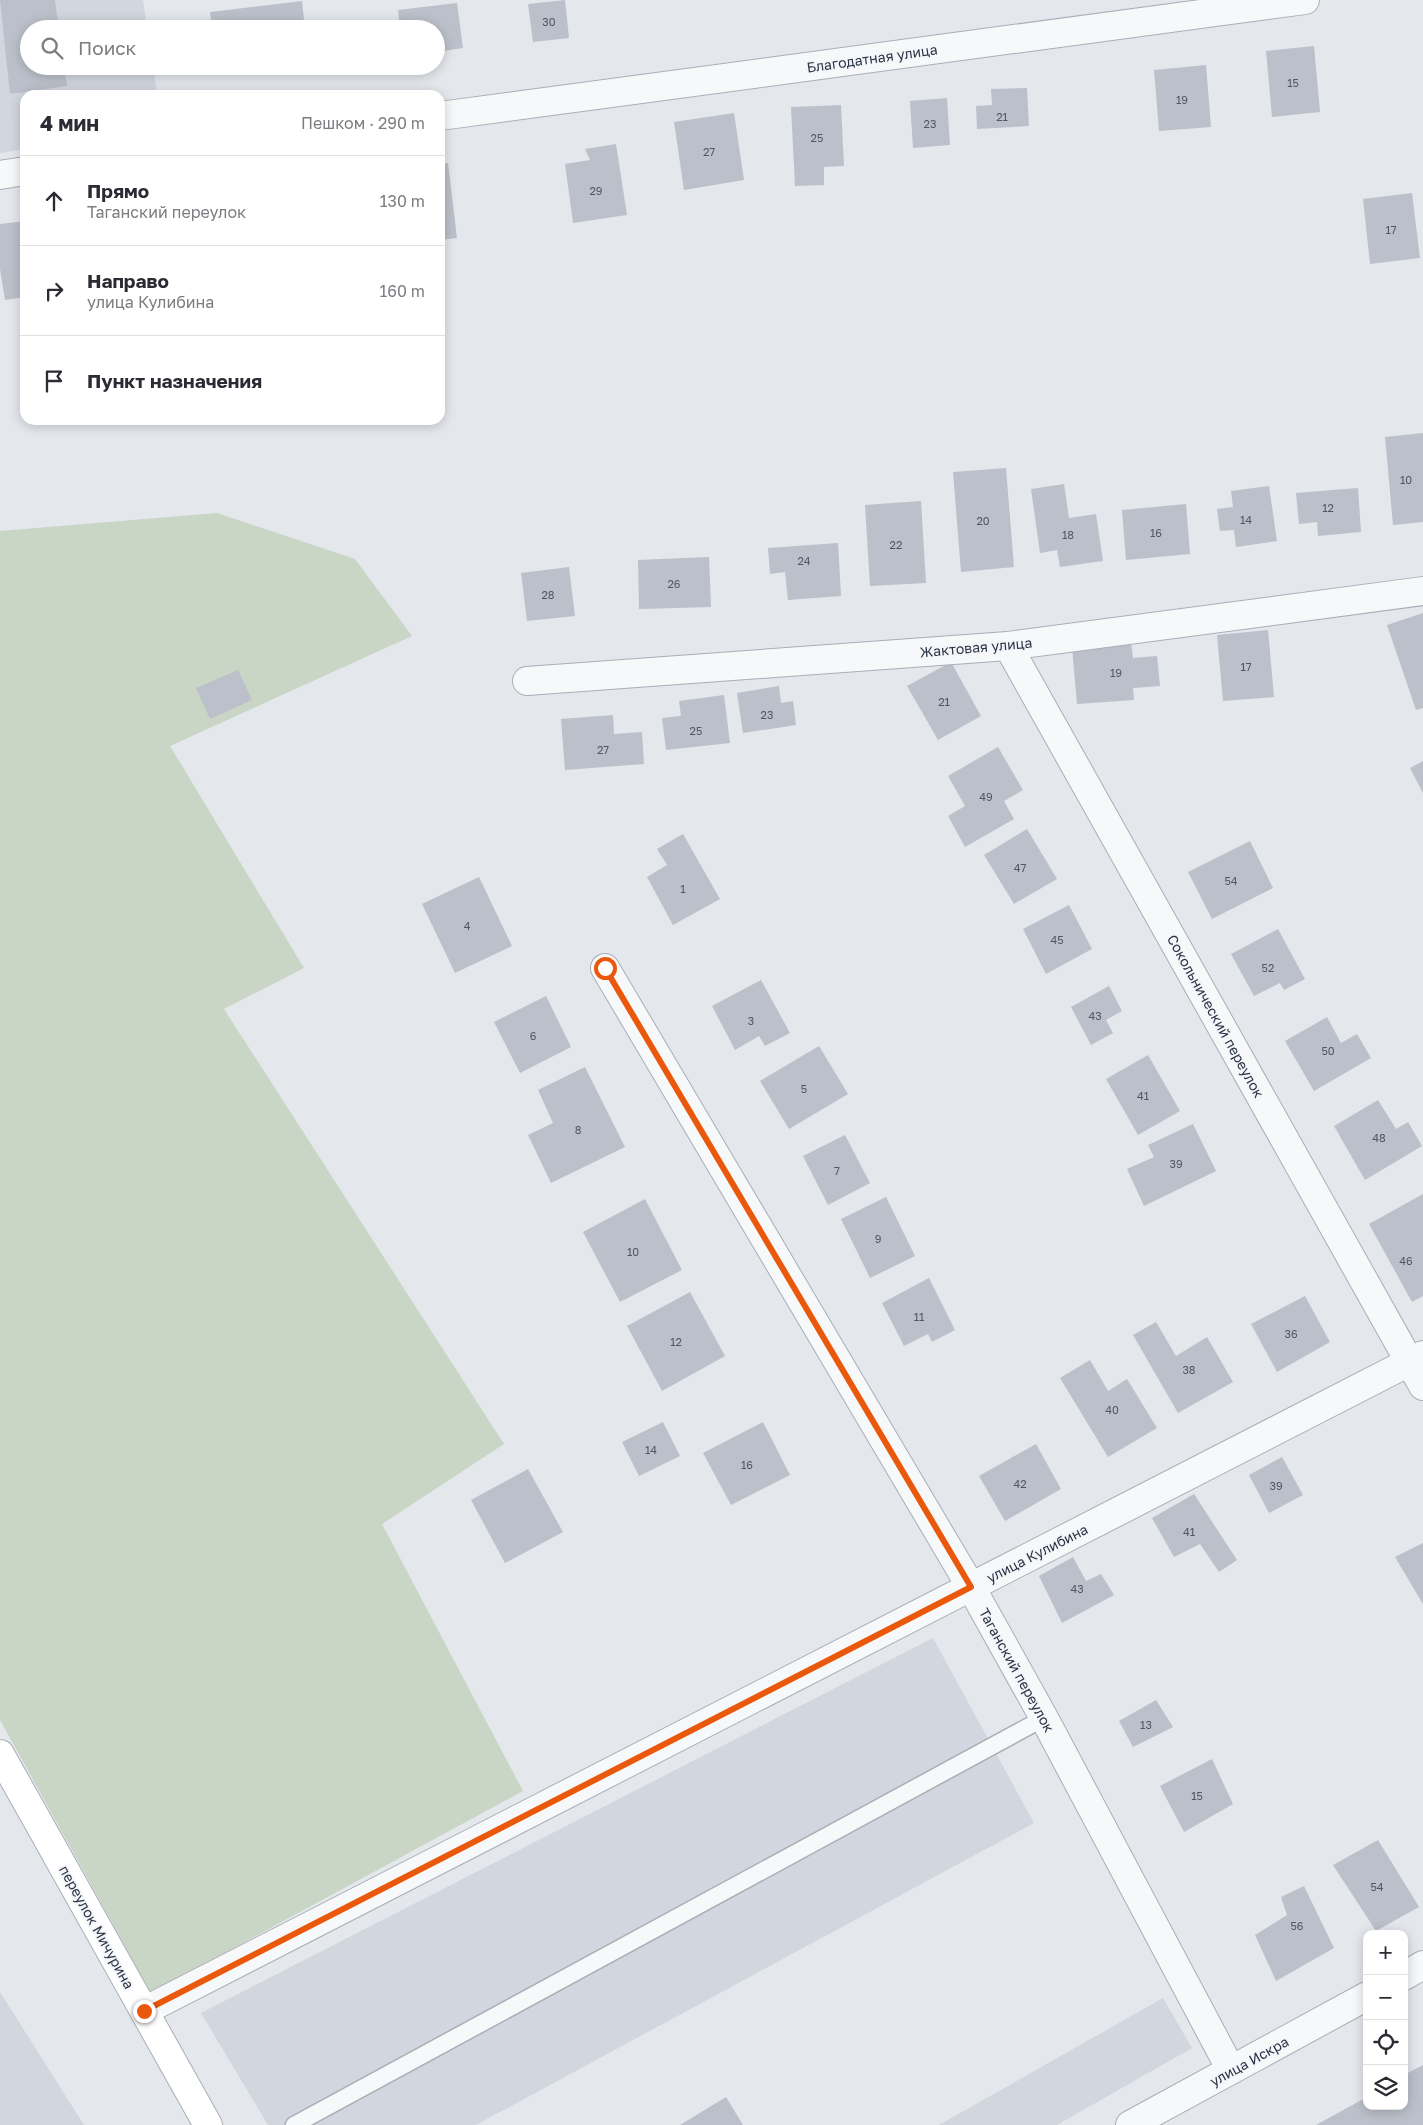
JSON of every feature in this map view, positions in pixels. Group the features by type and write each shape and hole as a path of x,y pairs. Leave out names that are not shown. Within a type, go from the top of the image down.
{"main road":[{"name":"переулок Мичурина","path":"0,1754 208,2125"}],"street":[{"name":"Благодатная улица","path":"445,115 1305,0"},
{"path":"0,175 20,172"},
{"name":"Жактовая улица","path":"527,681 1008,646 1423,590"},
{"name":"Сокольнический переулок","path":"1008,646 1416,1358 1423,1386"},
{"name":"Таганский переулок","path":"605,968 971,1587 1044,1718 1231,2070"},
{"name":"улица Кулибина","path":"144,2011 1416,1358"},
{"path":"1406,1975 1423,1966"},
{"name":"улица Искра","path":"1130,2125 1363,1998"}],"lane":[{"path":"294,2125 1044,1718"}],"shaded area":[{"path":"0,0 143,0 146,20 20,20 20,75 154,75 156,90 20,90 20,150 0,153"},
{"path":"933,1638 1034,1823 476,2125 268,2125 201,2013"},
{"path":"0,1992 84,2125 0,2125"},
{"path":"1163,1998 1192,2048 1057,2125 939,2125"}],"green space":[{"path":"217,513 355,559 412,636 170,746 304,968 224,1009 504,1444 382,1524 523,1791 151,1993 0,1720 0,531"}],"building":[{"path":"0,0 55,0 58,20 20,20 20,75 65,75 67,86 38,90 20,90 20,93 10,94"},
{"path":"565,0 569,38 533,42 528,4"},
{"path":"302,1 304,20 211,20 210,12"},
{"path":"457,3 463,48 445,51 445,20 399,20 398,10"},
{"path":"1314,46 1320,112 1272,117 1266,51"},
{"path":"1206,65 1211,127 1159,131 1154,70"},
{"path":"1027,88 1029,126 977,129 976,106 992,105 991,89"},
{"path":"947,98 950,145 913,148 910,101"},
{"path":"841,105 844,166 824,167 824,185 795,186 791,107"},
{"path":"734,113 744,180 684,190 674,122"},
{"path":"616,144 627,215 573,223 565,164 590,160 585,149"},
{"path":"445,163 448,163 457,238 445,239"},
{"path":"1412,193 1420,258 1370,264 1363,199"},
{"path":"20,222 20,298 5,300 0,269 0,224"},
{"path":"1423,433 1423,522 1393,525 1385,437"},
{"path":"1006,468 1014,567 961,572 953,472"},
{"path":"1064,484 1069,518 1096,514 1103,561 1060,567 1057,550 1040,553 1031,489"},
{"path":"1269,486 1277,541 1236,547 1234,530 1220,531 1217,509 1233,507 1231,491"},
{"path":"1358,488 1361,532 1318,536 1317,522 1299,524 1296,493"},
{"path":"921,501 926,583 870,586 865,505"},
{"path":"1186,504 1190,554 1126,560 1122,510"},
{"path":"838,543 841,596 788,600 785,572 770,574 768,548"},
{"path":"709,557 711,607 639,609 638,560"},
{"path":"569,567 575,616 527,621 521,573"},
{"path":"1423,613 1423,708 1416,710 1387,625"},
{"path":"1268,630 1274,697 1223,701 1217,635"},
{"path":"1131,642 1133,658 1157,656 1160,686 1133,688 1134,700 1077,704 1072,647"},
{"path":"951,662 981,716 938,740 907,686"},
{"path":"238,670 252,700 210,719 196,688"},
{"path":"779,686 781,703 793,701 796,725 743,733 737,693"},
{"path":"724,695 730,743 666,750 662,718 681,716 679,701"},
{"path":"613,715 614,734 642,732 644,764 565,770 561,719"},
{"path":"998,747 1023,790 1004,801 1014,819 965,847 948,816 965,806 948,776"},
{"path":"1423,761 1423,793 1410,768"},
{"path":"1027,829 1057,879 1014,904 984,855"},
{"path":"683,834 720,899 673,925 647,877 667,865 657,849"},
{"path":"1250,841 1273,888 1212,919 1188,872"},
{"path":"479,877 512,946 455,973 422,904"},
{"path":"1069,905 1092,949 1046,974 1023,929"},
{"path":"1278,929 1305,979 1284,990 1280,983 1254,996 1231,954"},
{"path":"761,980 790,1033 765,1046 759,1036 735,1050 712,1006"},
{"path":"1109,986 1122,1011 1106,1020 1113,1033 1091,1045 1071,1007"},
{"path":"546,996 571,1047 520,1073 494,1022"},
{"path":"1327,1017 1341,1043 1357,1034 1371,1058 1314,1091 1285,1041"},
{"path":"819,1046 848,1094 789,1129 760,1081"},
{"path":"1148,1055 1180,1111 1138,1135 1106,1079"},
{"path":"585,1067 625,1147 551,1183 528,1135 553,1123 538,1090"},
{"path":"1378,1100 1396,1129 1408,1122 1422,1146 1365,1180 1334,1126"},
{"path":"1193,1124 1216,1171 1144,1206 1127,1169 1154,1157 1148,1145"},
{"path":"845,1135 870,1183 828,1205 803,1156"},
{"path":"1423,1194 1423,1296 1412,1302 1369,1224"},
{"path":"886,1197 915,1256 870,1278 841,1219"},
{"path":"645,1199 682,1270 620,1302 583,1232"},
{"path":"929,1278 955,1330 932,1342 928,1334 904,1346 882,1303"},
{"path":"690,1292 725,1356 662,1391 627,1326"},
{"path":"1305,1296 1330,1342 1277,1372 1251,1324"},
{"path":"1156,1322 1176,1356 1207,1337 1233,1382 1178,1413 1133,1335"},
{"path":"1090,1360 1108,1391 1127,1379 1157,1428 1108,1457 1060,1378"},
{"path":"663,1422 680,1456 639,1476 622,1442"},
{"path":"763,1422 790,1475 731,1505 703,1453"},
{"path":"1036,1444 1061,1489 1005,1521 979,1476"},
{"path":"1282,1457 1303,1495 1269,1513 1249,1475"},
{"path":"528,1469 563,1532 505,1563 471,1500"},
{"path":"1194,1494 1237,1560 1219,1572 1200,1544 1174,1557 1152,1518"},
{"path":"1423,1543 1423,1604 1395,1557"},
{"path":"1073,1557 1086,1581 1101,1574 1114,1595 1062,1623 1039,1576"},
{"path":"1156,1700 1173,1727 1133,1747 1119,1721"},
{"path":"1212,1759 1233,1804 1184,1832 1160,1786"},
{"path":"1378,1840 1419,1907 1375,1930 1333,1865"},
{"path":"1304,1886 1334,1948 1276,1981 1255,1935 1287,1915 1281,1897"},
{"path":"1423,2065 1423,2125 1316,2125 1363,2099 1363,2110 1408,2110 1408,2073"},
{"path":"726,2097 743,2125 680,2125"}],"route":[{"path":"144,2011 971,1587 605,968"}]}
